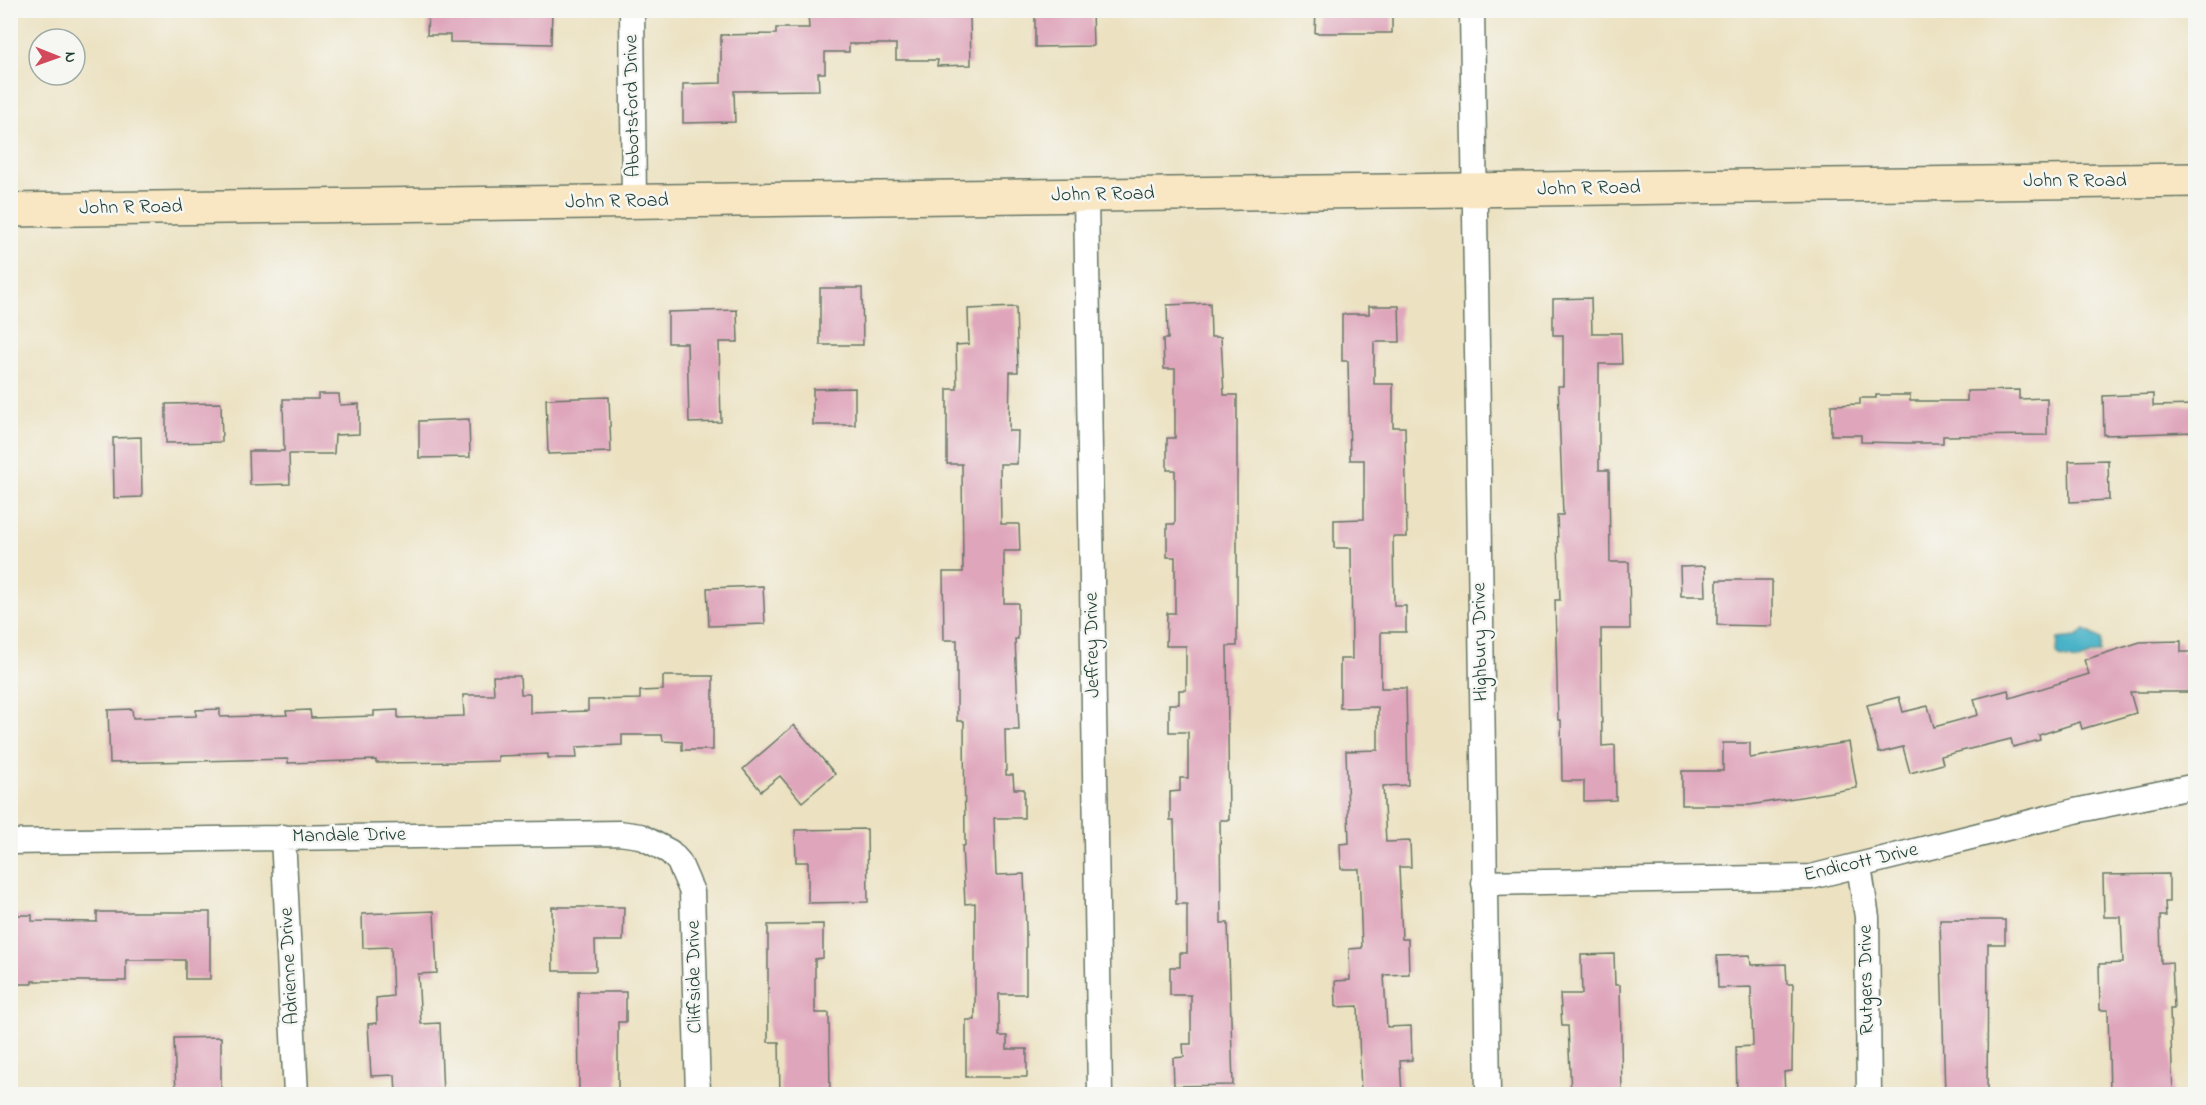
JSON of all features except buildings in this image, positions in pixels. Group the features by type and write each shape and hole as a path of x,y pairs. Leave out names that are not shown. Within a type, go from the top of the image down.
{"main road":[{"name":"John R Road","path":"10,210 2196,180"}],"street":[{"name":"Abbotsford Drive","path":"632,10 634,202"},
{"name":"Highbury Drive","path":"1472,10 1488,1095"},
{"name":"Jeffrey Drive","path":"1086,196 1100,1095"},
{"name":"Endicott Drive","path":"1484,883 1811,877 2075,811 2196,786"},
{"name":"Mandale Drive","path":"10,842 619,833 640,836 659,844 679,861"},
{"name":"Adrienne Drive","path":"283,837 296,1095"},
{"name":"Cliffside Drive","path":"679,861 687,876 693,900 698,1095"},
{"name":"Rutgers Drive","path":"1859,866 1866,897 1867,917 1869,1095"}],"water":[{"path":"2085,630 2101,639 2100,652 2076,661 2060,657 2057,653 2058,639 2077,637"}]}
